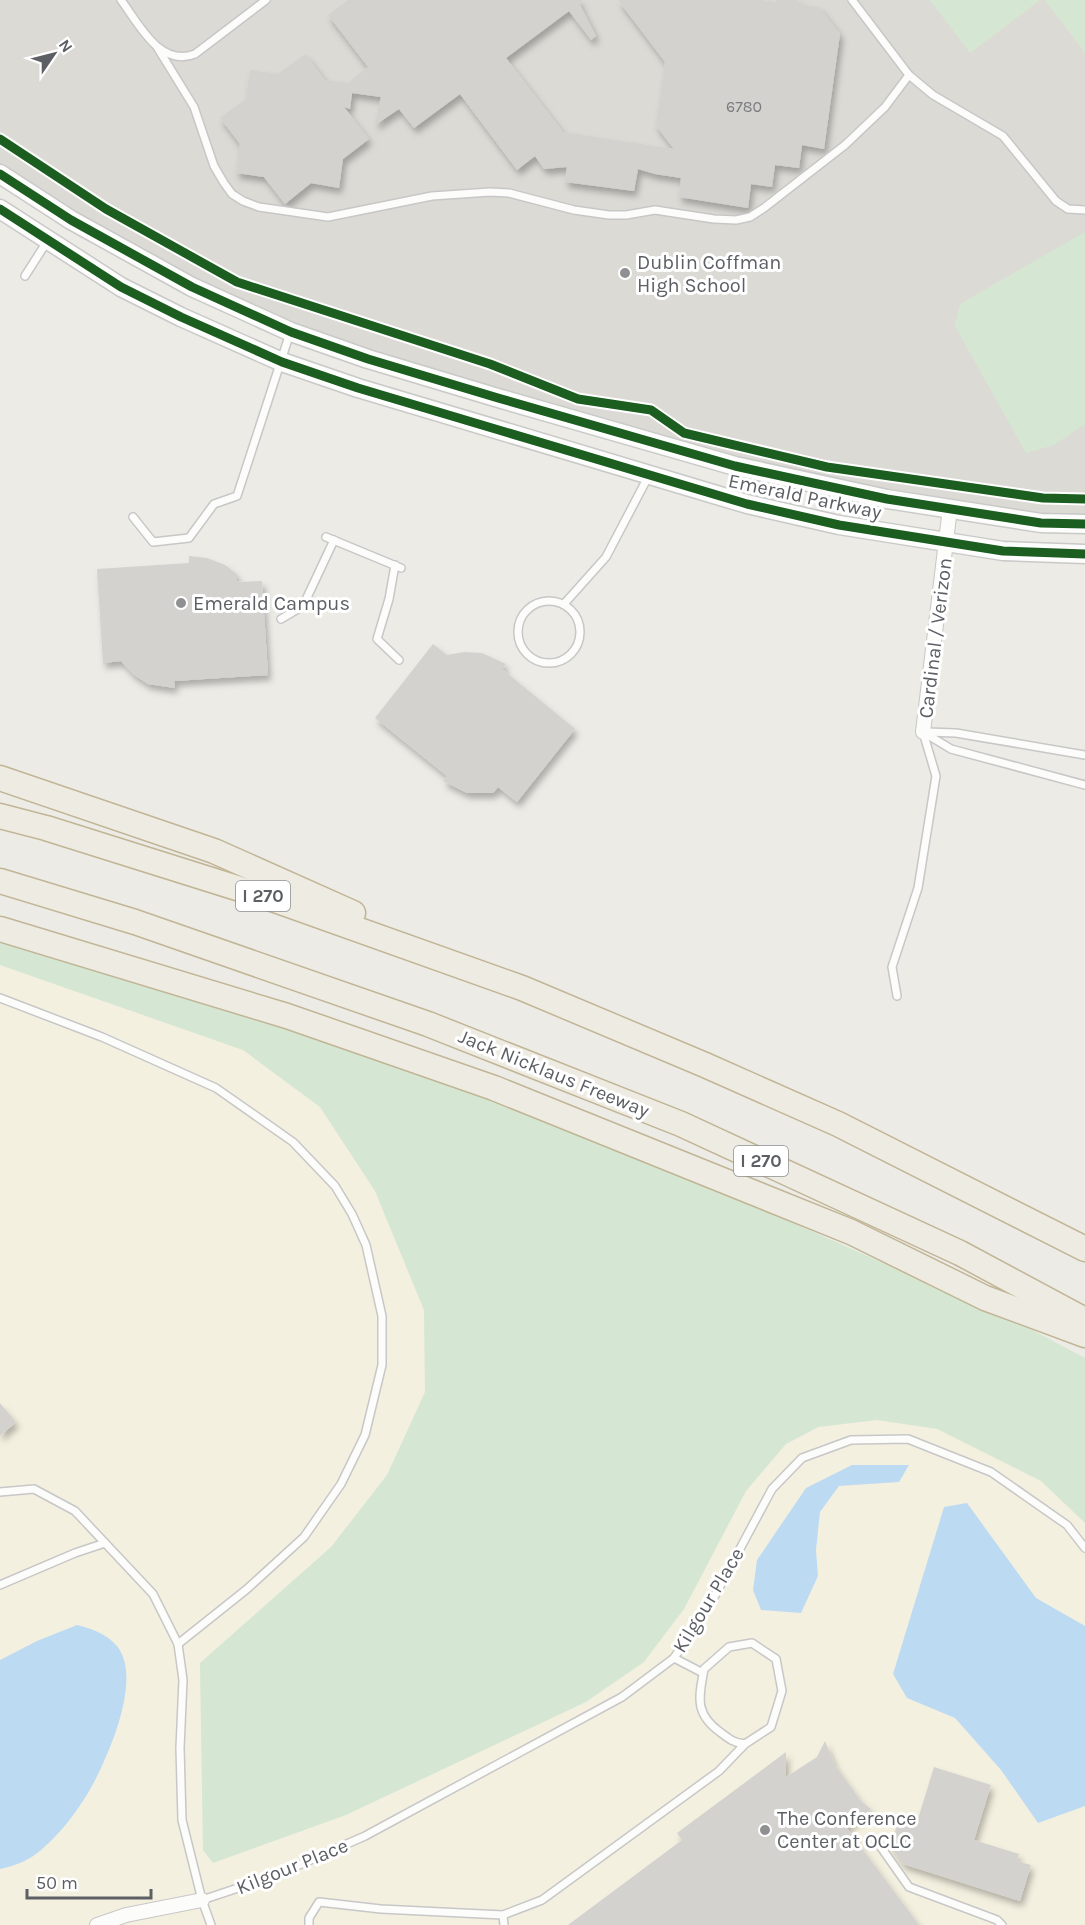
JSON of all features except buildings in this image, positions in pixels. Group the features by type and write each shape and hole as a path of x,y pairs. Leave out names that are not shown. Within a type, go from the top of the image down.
{"highway":[{"path":"0,778 214,851 522,988"},
{"name":"I 270","path":"0,816 275,900 522,988 838,1124 1085,1249"},
{"name":"Jack Nicklaus Freeway","path":"0,881 135,922 428,1024 681,1124 960,1253 1085,1320"},
{"path":"0,929 287,1016 494,1088 851,1232 986,1298 1085,1335"}],"main road":[{"name":"Emerald Parkway","path":"0,174 139,260 202,292 291,332 369,358 487,395 735,466 887,499 1041,523 1085,524"},
{"name":"Emerald Parkway","path":"0,209 121,287 181,317 282,362 358,388 747,504 839,525 946,543 1003,551 1085,554"}],"street":[{"name":"Cardinal / Verizon","path":"923,732 950,508"},
{"name":"Kilgour Place","path":"97,1925 126,1915 202,1900"}],"lane":[{"path":"121,0 157,47 194,107 214,166 232,194 259,207 328,217 432,196 480,192 509,193 574,210 600,214 626,215 655,210 714,219 735,220 750,217 845,145 885,107 909,75"},
{"path":"157,47 174,57 195,54 266,0"},
{"path":"852,0 909,75 932,95 1003,136 1056,201 1068,209 1085,210"},
{"path":"25,276 48,240"},
{"path":"133,517 153,542 189,538 214,504 237,496 291,332"},
{"path":"564,603 606,557 650,475"},
{"path":"281,619 303,606 330,538 398,567 377,639 399,660"},
{"path":"548,600 564,603 571,608 580,623 579,643 564,660 555,663 537,661 529,656 519,639 520,621 529,608 540,602 548,600"},
{"path":"923,732 956,733 1085,755"},
{"path":"923,732 951,749 1085,785"},
{"path":"897,996 892,967 918,888 936,776 923,732"},
{"path":"0,998 102,1037 216,1088 293,1142 335,1186 352,1214 366,1245 382,1316 382,1365 365,1435 341,1484 304,1537 247,1589 178,1644"},
{"name":"Kilgour Place","path":"202,1900 274,1876 365,1836 622,1697 674,1658 712,1601 772,1489 801,1458 851,1440 908,1439 991,1472 1067,1525 1085,1548"},
{"path":"0,1492 34,1489 75,1511 153,1594 178,1644 183,1680 180,1748 182,1820 202,1900 211,1925"},
{"path":"0,1585 75,1553 105,1543"},
{"path":"309,1925 309,1918 319,1902 381,1910 503,1915 542,1900 719,1771 745,1744 771,1727 782,1691 776,1659 752,1643 729,1647 704,1669 699,1700 706,1722 734,1743 745,1744"},
{"path":"674,1658 703,1673"},
{"path":"878,1843 909,1887 997,1920 1002,1925"},
{"path":"503,1915 504,1925"}],"shaded area":[{"name":"Dublin Coffman High School","path":"0,0 1085,0 1085,524 735,466 291,332 0,174"},
{"path":"0,965 243,1050 320,1107 375,1191 424,1310 425,1392 387,1475 331,1547 200,1663 203,1850 213,1863 684,1609 746,1491 786,1444 819,1427 877,1420 937,1428 1041,1481 1085,1523 1085,1925 0,1925"}],"green space":[{"path":"930,0 1040,0 970,53"},
{"path":"1045,0 1085,0 1085,53"},
{"path":"1085,232 1085,424 1054,445 1026,453 955,326 960,304"},
{"path":"0,939 55,953 389,1061 653,1161 1019,1323 1085,1358 1085,1523 1041,1481 937,1429 877,1420 818,1427 786,1444 746,1491 684,1609 644,1662 586,1702 346,1815 213,1863 203,1850 200,1663 331,1547 387,1475 425,1392 424,1310 375,1191 320,1107 243,1050 0,965"}],"water":[{"path":"852,1465 909,1465 899,1482 839,1486 820,1512 816,1550 818,1576 801,1613 761,1610 753,1590 757,1560 806,1488"},
{"path":"967,1503 1036,1598 1085,1626 1085,1806 1038,1823 1001,1770 955,1718 907,1698 893,1674 944,1507"},
{"path":"77,1625 94,1630 108,1638 117,1646 124,1661 126,1679 119,1720 96,1779 67,1823 48,1844 32,1857 0,1869 0,1660 37,1641"}],"cycle path":[{"path":"0,139 106,209 237,282 490,364 578,399 651,410 684,433 827,467 1043,498 1085,499"},
{"path":"0,174 71,220 192,287 291,332 368,359 735,466 887,499 1041,523 1085,524"},
{"path":"0,209 121,287 181,317 282,362 358,388 747,504 839,525 1003,551 1085,554"}],"place":[{"name":"Dublin Coffman High School","path":"625,273"},
{"name":"Emerald Campus","path":"181,603"},
{"name":"The Conference Center at OCLC","path":"765,1830"}]}
